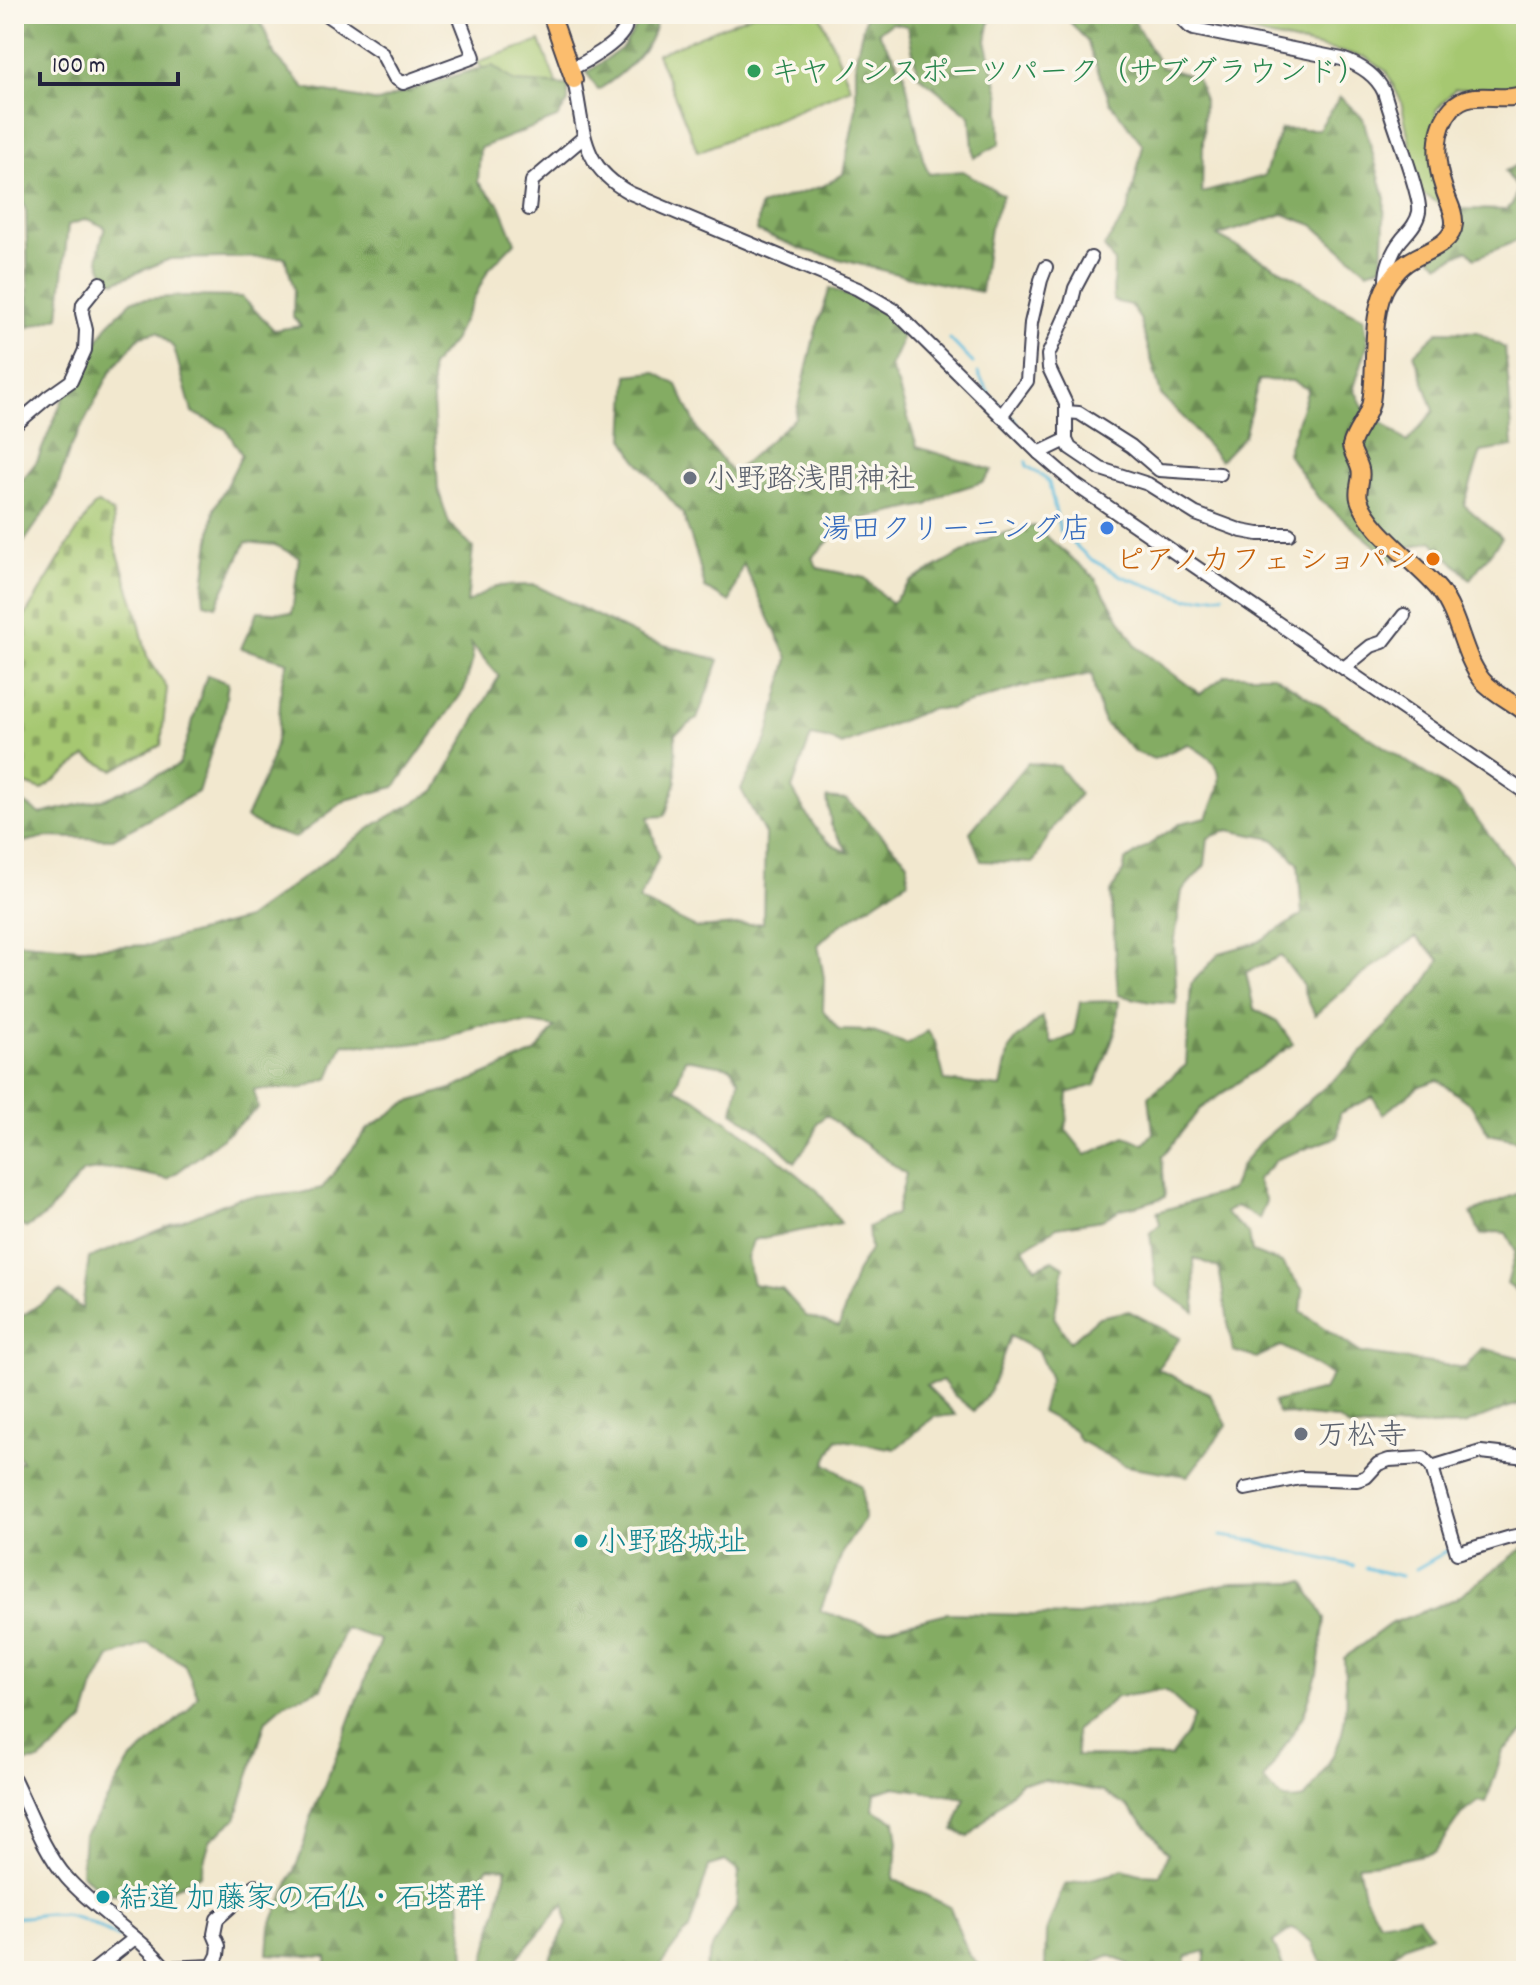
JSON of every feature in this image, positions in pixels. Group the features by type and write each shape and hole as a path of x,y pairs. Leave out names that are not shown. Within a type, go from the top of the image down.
{"main road":[{"path":"551,14 573,75"},
{"path":"1526,93 1511,98 1466,98 1449,111 1439,131 1437,145 1442,183 1453,218 1453,229 1441,243 1404,264 1381,296 1371,404 1351,446 1360,470 1360,502 1381,531 1443,595 1483,681 1526,713"}],"street":[{"path":"325,14 381,52 395,78 403,83 474,57 459,18 470,14"},
{"path":"626,14 625,26 619,37 573,75 588,149 599,169 615,185 858,289 894,310 1039,453 1076,485 1526,793"},
{"path":"1177,14 1194,29 1348,61 1377,79 1403,150 1419,210 1415,224 1390,258 1386,287"},
{"path":"529,209 532,181 584,137"},
{"path":"1091,258 1075,288 1048,355 1049,368 1066,404 1066,440 1070,448 1101,469 1148,484 1196,514 1242,531 1289,534"},
{"path":"1001,416 1027,381 1031,323 1046,267"},
{"path":"14,426 71,381 85,350 83,304 100,283"},
{"path":"1066,412 1079,413 1131,446 1159,470 1220,474"},
{"path":"1039,453 1066,440"},
{"path":"1344,668 1371,646 1383,642 1404,615"},
{"path":"1432,1467 1481,1452 1526,1457"},
{"path":"1245,1489 1300,1478 1357,1480 1366,1477 1378,1464 1389,1460 1423,1458 1432,1467 1457,1553 1526,1534"},
{"path":"14,1779 61,1871 167,1970 211,1968 218,1955 219,1946 214,1934 217,1919 255,1885"},
{"path":"93,1971 135,1938"}],"green space":[{"path":"14,14 258,14 275,56 305,88 379,102 466,72 493,66 515,82 568,85 568,102 557,118 480,148 478,182 500,205 515,242 488,270 453,341 431,367 438,489 449,523 473,548 467,603 496,586 535,585 646,640 719,660 697,719 675,734 676,782 665,816 648,817 659,856 639,900 696,928 763,923 765,834 741,789 767,739 788,658 743,563 730,602 705,588 683,514 635,458 624,438 628,375 654,372 677,385 700,434 733,473 795,418 815,333 830,288 869,305 903,325 900,345 890,367 917,447 992,470 983,482 947,493 927,505 847,522 812,558 818,568 865,578 891,604 911,581 993,536 1034,526 1094,577 1137,647 1200,694 1226,675 1274,675 1458,795 1526,882 1526,1142 1489,1134 1471,1105 1438,1080 1420,1086 1383,1114 1373,1097 1340,1113 1338,1137 1277,1159 1257,1180 1266,1201 1259,1219 1236,1206 1225,1213 1249,1234 1252,1252 1282,1263 1303,1290 1301,1312 1361,1353 1465,1368 1482,1348 1526,1359 1526,1403 1464,1425 1351,1428 1337,1419 1278,1413 1273,1402 1324,1390 1332,1375 1281,1346 1256,1358 1233,1351 1219,1268 1194,1258 1195,1312 1156,1286 1150,1233 1160,1224 1157,1212 1231,1190 1241,1166 1259,1143 1345,1070 1419,992 1440,960 1416,937 1354,981 1315,1015 1303,985 1281,956 1246,972 1254,1009 1277,1021 1293,1044 1200,1109 1162,1157 1165,1197 1121,1209 1102,1220 1057,1227 1024,1248 1036,1268 1053,1260 1064,1267 1054,1317 1070,1342 1099,1317 1129,1311 1180,1338 1157,1369 1209,1393 1227,1425 1188,1476 1126,1466 1079,1440 1073,1429 1041,1412 1050,1379 1038,1351 1010,1336 990,1392 974,1411 954,1395 943,1381 926,1385 956,1415 934,1417 895,1449 837,1439 825,1463 862,1487 864,1519 843,1551 820,1611 880,1630 947,1613 1075,1616 1229,1583 1304,1582 1325,1619 1317,1674 1304,1714 1264,1780 1281,1798 1291,1800 1305,1798 1339,1741 1346,1705 1344,1658 1390,1624 1455,1599 1526,1546 1526,1730 1503,1751 1486,1803 1479,1801 1460,1816 1435,1852 1358,1865 1364,1894 1379,1922 1418,1916 1431,1934 1404,1946 1388,1959 1335,1965 1321,1962 1312,1942 1293,1928 1273,1942 1285,1971 1203,1971 1206,1951 1187,1956 1182,1971 1127,1971 1129,1964 1109,1955 1088,1966 1086,1971 1045,1971 1046,1932 1064,1885 1123,1869 1160,1875 1168,1853 1127,1807 1103,1792 1045,1780 1021,1782 969,1837 954,1830 965,1798 895,1787 875,1793 873,1810 895,1821 898,1843 893,1879 950,1907 968,1953 984,1971 704,1971 713,1946 736,1907 739,1872 725,1861 709,1866 689,1930 656,1971 544,1971 567,1924 565,1903 506,1971 482,1971 507,1868 488,1867 460,1898 466,1971 324,1971 327,1957 268,1954 270,1927 302,1852 311,1816 380,1640 345,1628 321,1689 285,1703 266,1720 236,1819 210,1840 200,1875 169,1891 139,1896 103,1893 81,1873 84,1835 129,1762 188,1710 198,1696 184,1664 148,1643 110,1657 94,1687 84,1721 66,1738 39,1761 14,1763 14,1463 22,1462 14,1451 14,1321 60,1291 82,1309 89,1258 238,1198 301,1193 322,1188 368,1129 406,1103 454,1088 535,1053 555,1027 531,1023 478,1026 445,1039 402,1045 343,1044 329,1078 303,1088 254,1090 258,1108 168,1179 116,1168 83,1172 46,1215 26,1228 17,1223 14,1207 14,942 80,948 151,945 246,919 376,824 436,790 499,676 471,644 473,659 464,690 395,787 346,800 295,838 266,829 246,818 275,746 282,680 288,662 241,648 258,611 292,613 299,557 275,545 246,542 216,606 204,603 214,509 242,455 226,429 192,412 174,348 158,332 140,336 111,371 69,451 53,500 14,553 14,490 37,461 64,396 76,382 108,324 133,300 184,296 242,297 274,330 301,326 293,317 294,289 285,257 170,259 114,282 102,269 99,257 105,227 87,219 68,225 59,317 29,327 26,211 14,178","holes":["1092,674 1104,723 1135,752 1154,759 1188,744 1211,760 1219,773 1216,795 1207,817 1181,823 1125,861 1124,870 1111,892 1118,995 1177,1004 1174,945 1182,891 1205,865 1208,838 1228,830 1273,839 1298,863 1302,915 1258,942 1220,953 1191,984 1186,1065 1149,1096 1153,1133 1144,1144 1125,1137 1086,1155 1066,1130 1068,1093 1095,1085 1115,1033 1119,1001 1080,1002 1074,1035 1052,1044 1042,1017 1009,1049 1001,1087 945,1081 935,1042 928,1031 907,1044 870,1031 839,1030 823,1010 824,978 818,945 836,928 908,881 908,862 847,800 827,798 831,825 848,852 828,842 814,826 792,789 811,736 842,745 930,709 950,709 1022,687","685,1059 730,1067 739,1080 733,1112 762,1132 795,1162 814,1135 817,1123 826,1115 906,1174 896,1214 868,1227 870,1250 856,1273 839,1327 806,1316 782,1289 753,1284 747,1259 753,1240 841,1223 818,1191 770,1152 696,1099 675,1089","1165,1690 1194,1716 1186,1735 1170,1757 1077,1756 1076,1730 1117,1697"]},
{"path":"635,14 656,14 651,37 627,68 598,90 587,73 622,48 635,29"},
{"name":"キヤノンスポーツパーク（サブグラウンド）","path":"753,14 820,14 851,88 698,152 657,54"},
{"path":"866,14 991,14 986,41 1000,97 1000,144 974,158 970,116 918,75 907,26 892,23 878,32 904,73 929,174 963,171 1003,195 990,228 981,292 804,250 757,231 760,206 823,186 843,174 856,109 856,56"},
{"path":"1063,14 1130,14 1161,67 1196,77 1204,97 1202,193 1264,176 1281,129 1319,129 1340,97 1363,118 1385,198 1382,266 1367,271 1313,225 1283,214 1217,236 1364,318 1368,343 1354,388 1363,407 1407,442 1434,411 1414,354 1439,331 1477,332 1505,348 1513,447 1481,452 1464,505 1502,538 1470,579 1432,541 1406,548 1391,562 1319,499 1287,453 1308,389 1292,381 1259,380 1244,436 1220,461 1161,395 1140,319 1130,305 1113,301 1114,262 1104,247 1128,211 1143,145 1110,102 1087,41"},
{"path":"1193,14 1526,14 1526,82 1512,88 1455,89 1436,110 1442,205 1420,192 1401,101 1386,71 1365,57 1216,25"},
{"path":"540,41 558,87 492,80 477,62"},
{"path":"1526,149 1526,241 1516,241 1475,258 1468,250 1440,264 1431,257 1456,238 1461,209 1507,210 1513,203 1517,188 1505,171 1519,164"},
{"path":"99,503 113,513 115,545 136,609 147,656 167,688 161,745 113,770 86,756 42,790 14,780 14,652 23,619 73,537"},
{"path":"207,675 228,683 224,712 198,792 113,839 46,837 14,844 14,796 40,814 107,798 179,765"},
{"path":"1027,763 1058,766 1080,794 1054,826 1033,863 981,861 970,832"},
{"path":"1526,1190 1526,1298 1507,1284 1516,1251 1506,1233 1481,1235 1471,1213"}],"waterway":[{"path":"950,339 973,363"},
{"path":"978,373 990,396 1003,408"},
{"path":"1008,414 1016,421"},
{"path":"1026,462 1049,483 1060,531 1089,558 1121,576 1187,599 1223,595"},
{"path":"1221,1536 1256,1541 1354,1566"},
{"path":"1416,1569 1449,1550"},
{"path":"1366,1568 1401,1576"},
{"path":"14,1917 47,1914 70,1916 118,1938"},
{"path":"135,1949 158,1971"}],"place":[{"name":"キヤノンスポーツパーク（サブグラウンド）","path":"754,71"},
{"name":"小野路浅間神社","path":"690,478"},
{"name":"湯田クリーニング店","path":"1107,528"},
{"name":"ピアノカフェ ショパン","path":"1433,559"},
{"name":"万松寺","path":"1301,1434"},
{"name":"小野路城址","path":"581,1541"},
{"name":"結道 加藤家の石仏・石塔群","path":"103,1897"}]}
